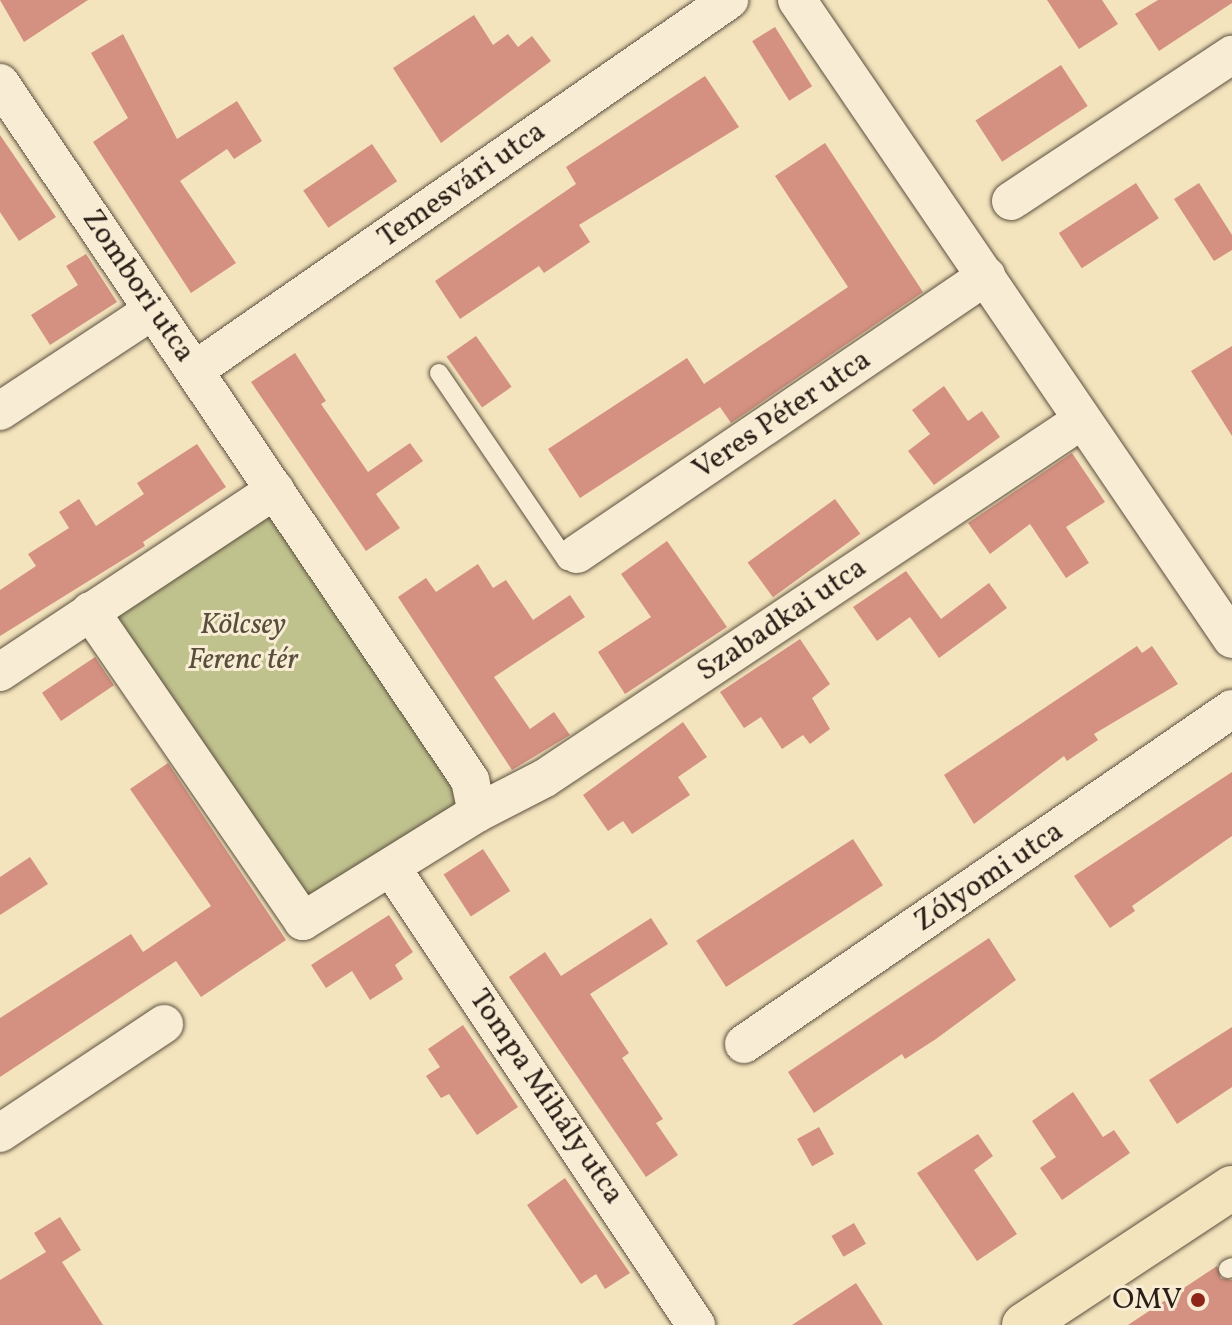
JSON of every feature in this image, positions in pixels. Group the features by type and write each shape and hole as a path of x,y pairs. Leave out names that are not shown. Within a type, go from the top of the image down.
{"main road":[{"path":"1024,1325 1232,1188"}],"street":[{"name":"Temesvári utca","path":"195,370 729,0"},
{"path":"797,0 1232,639"},
{"path":"1011,201 1232,55"},
{"name":"Zombori utca","path":"0,83 275,490"},
{"name":"Veres Péter utca","path":"577,554 986,276"},
{"path":"0,411 153,310"},
{"name":"Szabadkai utca","path":"477,813 545,778 1082,420"},
{"path":"0,672 90,611 275,490 470,780 477,813 393,870 303,921 90,611"},
{"name":"Zólyomi utca","path":"744,1044 1232,709"},
{"name":"Tompa Mihály utca","path":"393,870 696,1325"},
{"path":"0,1133 164,1024"}],"lane":[{"path":"439,373 567,561 577,554"}],"green space":[{"name":"Kölcsey Ferenc tér","path":"275,490 458,782 462,811 303,921 90,611"}],"building":[{"path":"0,0 88,0 24,42"},
{"path":"1047,0 1102,0 1118,24 1079,49"},
{"path":"1158,0 1232,0 1232,3 1159,51 1135,14"},
{"path":"474,15 493,45 508,34 518,47 532,36 551,61 441,143 393,68"},
{"path":"775,27 812,86 789,101 752,41"},
{"path":"123,34 177,139 237,101 262,141 234,159 227,149 180,181 236,263 191,293 93,142 128,118 91,53"},
{"path":"1061,65 1088,106 1002,162 975,121"},
{"path":"705,76 739,127 579,225 590,242 544,273 539,266 460,319 435,281 576,184 566,167"},
{"path":"0,135 56,217 19,241 0,212"},
{"path":"825,143 923,292 731,423 720,407 580,498 548,449 687,358 704,384 848,287 775,176"},
{"path":"372,144 397,181 328,228 303,190"},
{"path":"1136,183 1159,218 1082,268 1059,233"},
{"path":"1199,183 1232,235 1232,250 1214,261 1174,199"},
{"path":"86,254 117,302 50,345 31,315 78,285 66,266"},
{"path":"476,336 512,387 482,407 447,357"},
{"path":"1232,346 1232,436 1191,371"},
{"path":"295,353 326,401 321,404 368,472 410,443 423,461 376,494 400,528 366,551 251,382"},
{"path":"944,386 968,421 982,411 1000,437 934,485 908,451 930,434 912,410"},
{"path":"197,444 226,487 143,542 145,546 0,636 0,590 36,566 28,554 69,528 59,512 79,499 96,526 144,494 137,483"},
{"path":"1072,453 1105,502 1066,527 1089,563 1066,578 1030,524 990,554 968,523"},
{"path":"835,499 860,534 773,597 748,562"},
{"path":"667,541 727,627 625,694 598,652 651,617 621,574"},
{"path":"478,564 493,588 506,580 533,620 570,595 585,617 494,677 530,729 554,712 570,735 512,770 398,597 426,578 436,592"},
{"path":"906,571 941,619 989,583 1007,608 939,658 910,617 877,641 853,607"},
{"path":"800,639 830,684 812,698 830,729 810,744 803,735 782,749 761,717 744,728 720,692"},
{"path":"1137,646 1142,653 1152,646 1178,684 1094,734 1098,740 1067,761 1064,756 974,824 944,775"},
{"path":"95,657 114,685 61,721 42,693"},
{"path":"683,722 707,757 678,777 690,795 632,834 623,821 608,831 583,795"},
{"path":"168,763 286,940 201,997 176,961 0,1077 0,1018 131,934 143,952 211,906 130,789"},
{"path":"1232,772 1232,836 1132,906 1135,911 1110,928 1074,876"},
{"path":"853,839 883,885 726,987 696,941"},
{"path":"483,849 510,891 471,917 444,875"},
{"path":"30,857 48,884 0,915 0,877"},
{"path":"389,915 413,952 395,965 403,979 370,1000 352,971 326,988 311,965"},
{"path":"651,918 668,944 590,994 629,1053 622,1058 663,1119 656,1123 678,1155 646,1177 509,977 545,952 561,976"},
{"path":"989,938 1016,980 936,1039 905,1059 902,1054 814,1113 788,1072"},
{"path":"463,1025 518,1107 477,1135 449,1094 441,1098 426,1076 440,1067 428,1049"},
{"path":"1232,1027 1232,1087 1177,1124 1149,1080"},
{"path":"1073,1092 1103,1137 1114,1130 1130,1153 1062,1200 1040,1168 1056,1157 1032,1121"},
{"path":"819,1127 834,1154 812,1166 797,1139"},
{"path":"978,1134 993,1156 974,1170 1017,1234 977,1261 917,1173"},
{"path":"565,1178 630,1273 605,1289 596,1274 581,1284 527,1205"},
{"path":"60,1217 81,1250 62,1262 103,1325 0,1325 0,1280 46,1252 34,1233"},
{"path":"854,1223 866,1244 843,1257 831,1236"},
{"name":"OMV","path":"1217,1266 1221,1278 1232,1280 1232,1325 1128,1325"},
{"path":"856,1283 883,1325 792,1325"}],"place":[{"name":"OMV","path":"1198,1300"}]}
